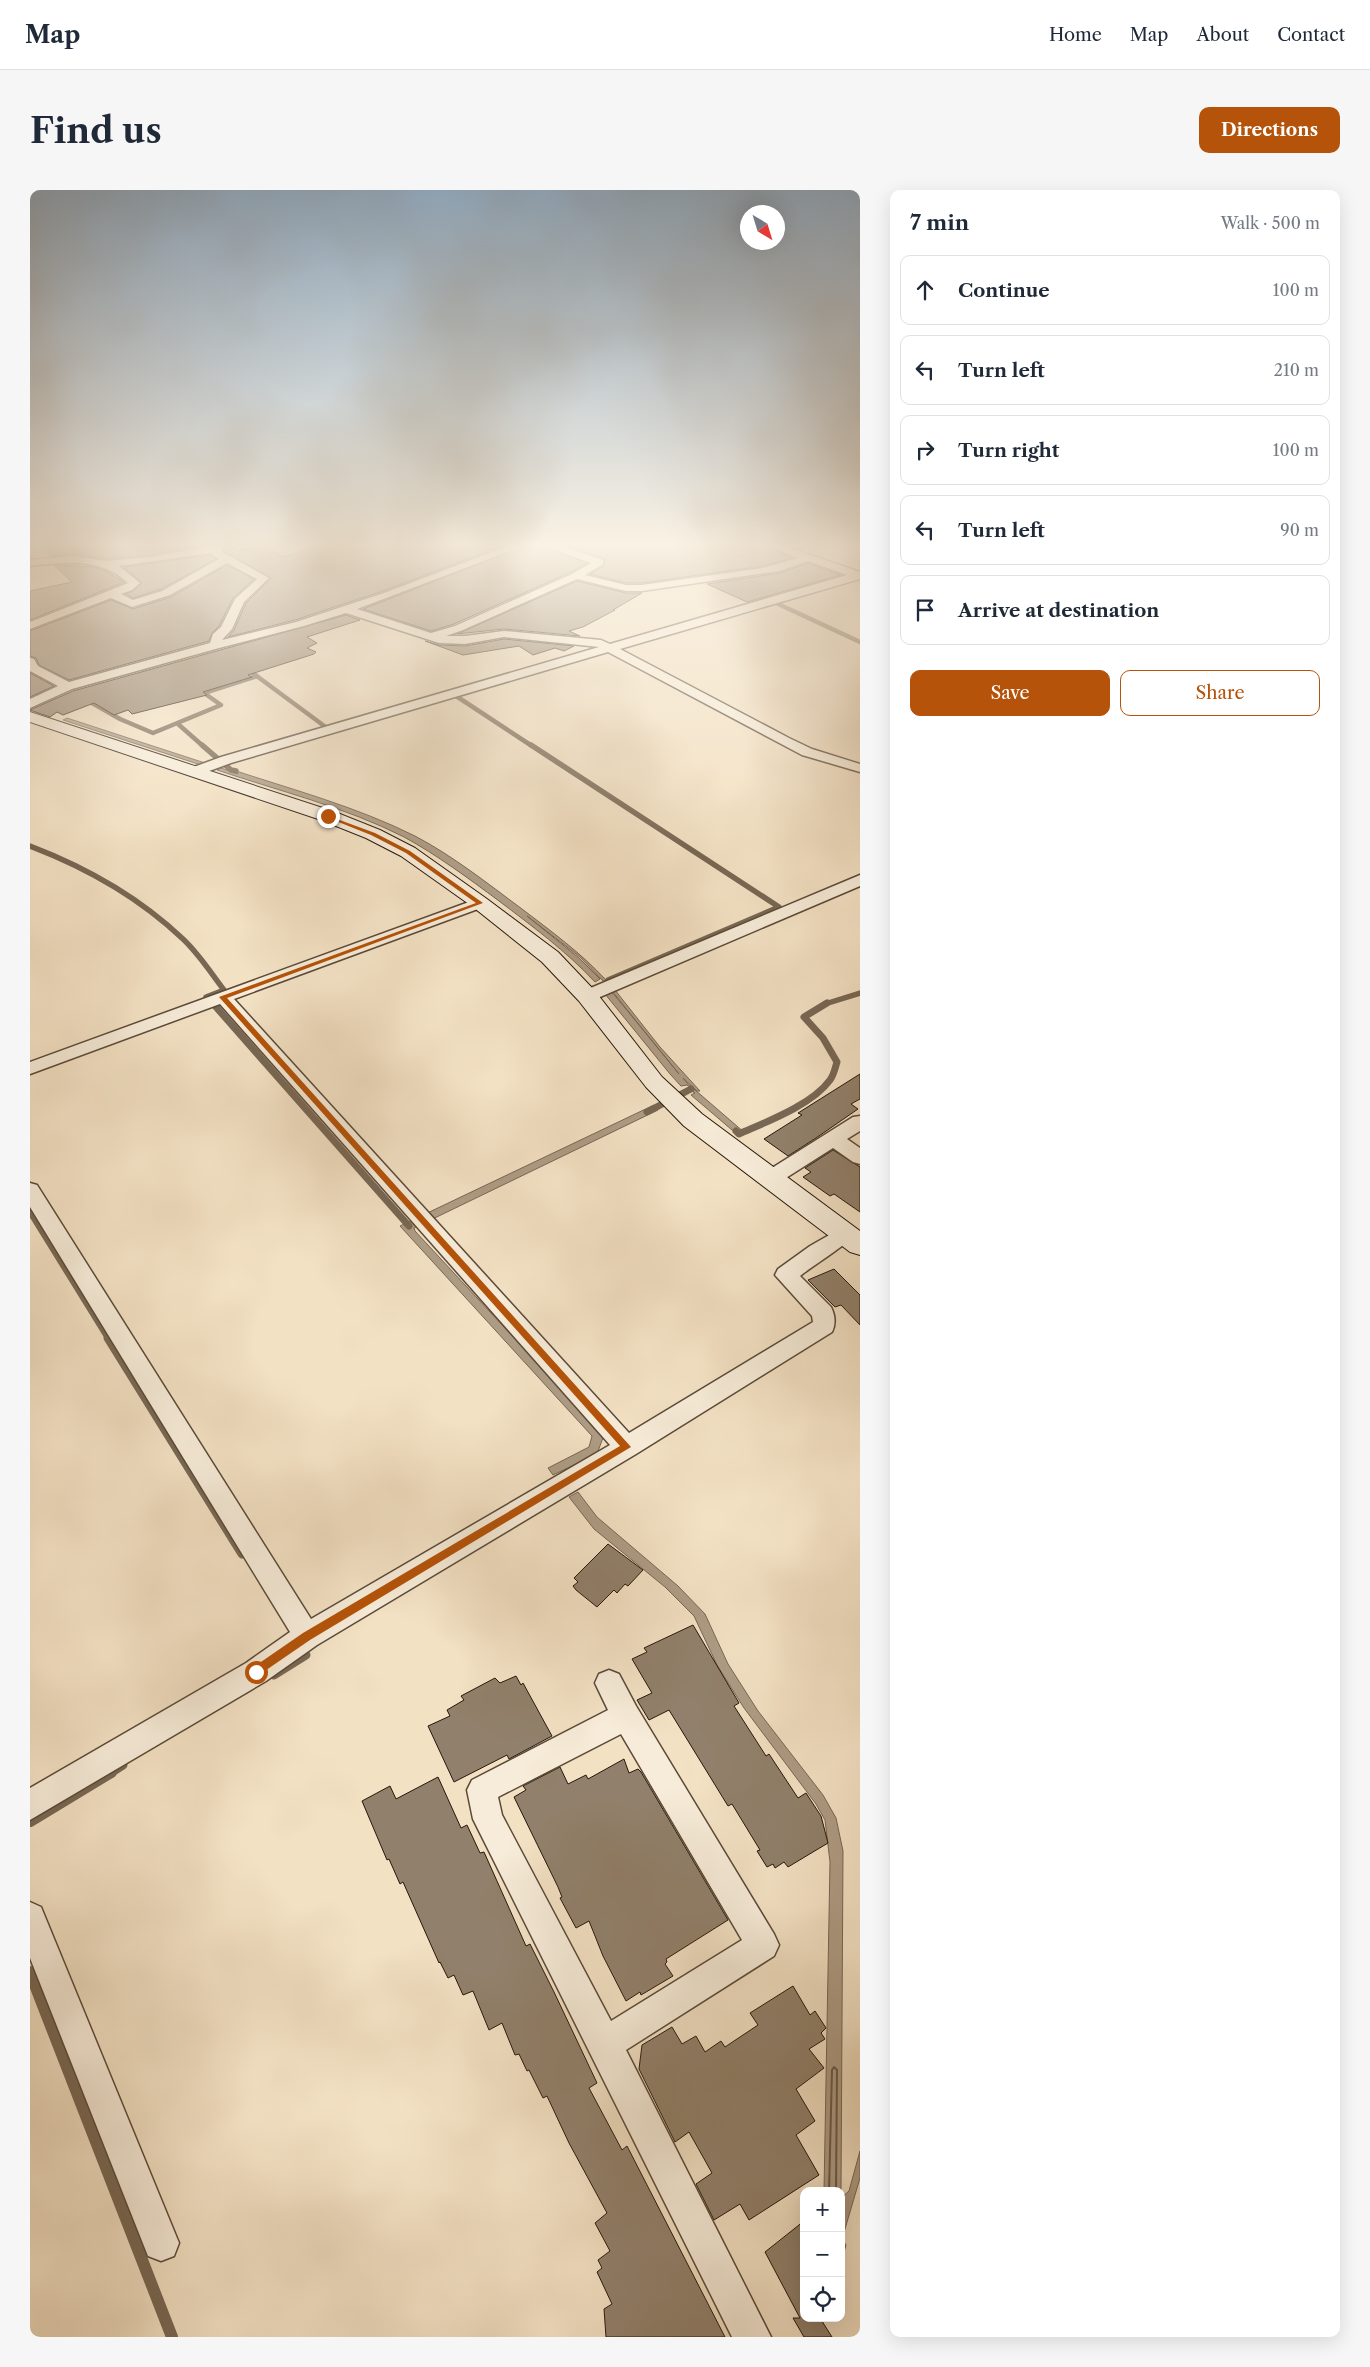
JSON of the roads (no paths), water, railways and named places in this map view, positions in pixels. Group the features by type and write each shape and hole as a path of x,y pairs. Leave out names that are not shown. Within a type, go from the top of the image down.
{"street":[{"path":"30,704 68,686 211,646"},
{"path":"607,646 784,741 807,752 860,768"},
{"path":"196,771 226,760 618,646"},
{"path":"31,654 33,668 68,686"},
{"path":"30,718 196,771 328,816 373,834 408,852 480,903 550,958 587,996 654,1082 693,1120 852,1239"},
{"path":"587,996 860,880"},
{"path":"30,1068 480,903"},
{"path":"223,997 627,1447"},
{"path":"771,1178 860,1122"},
{"path":"833,1140 860,1157"},
{"path":"30,1190 307,1636"},
{"path":"30,1805 256,1672 307,1636 627,1447 824,1326 823,1313 786,1275 817,1251 852,1239"},
{"path":"605,2044 763,1945 626,1716 610,1683"},
{"path":"626,1716 482,1790 488,1819 605,2044 752,2337"},
{"path":"30,1918 161,2243"}],"water":[{"path":"67,718 205,763 201,765 63,720"},
{"path":"230,766 233,770 371,816 415,836 470,870 576,951 606,980 603,981 580,957 527,916 579,958 600,979 595,982 561,949 524,920 464,875 404,837 382,826 335,808 217,770 221,768 238,774 228,767"},
{"path":"615,990 660,1047 700,1091 697,1091 683,1078 687,1083 745,1133 739,1136 691,1095 695,1093 688,1089 690,1088 687,1085 681,1086 670,1074 605,994 612,992 679,1074 612,991"},
{"path":"654,1105 658,1110 414,1228 604,1435 597,1454 553,1475 548,1468 589,1447 592,1436 400,1226"},
{"path":"578,1492 597,1517 678,1586 705,1614 728,1664 758,1711 823,1795 836,1818 843,1851 841,2187 824,2187 830,1862 825,1820 816,1804 744,1708 717,1665 694,1616 665,1587 594,1529 569,1497"},
{"path":"860,2151 860,2178 845,2229 845,2194 849,2191"}],"waterway":[{"path":"246,668 257,676"},
{"path":"85,699 120,719 153,733 221,705 204,693 257,676"},
{"path":"257,676 327,728 334,726"},
{"path":"450,692 532,746"},
{"path":"178,724 203,746"},
{"path":"202,745 231,770 236,771"},
{"path":"531,745 779,907 608,980"},
{"path":"30,846 51,854 111,885 149,910 166,924 194,951 224,990 206,997"},
{"path":"826,1004 860,993"},
{"path":"736,1131 739,1134 788,1112 812,1097 830,1080 837,1062 823,1038 804,1017 826,1004"},
{"path":"216,1007 409,1226"},
{"path":"647,1112 691,1089"},
{"path":"30,1211 109,1339"},
{"path":"108,1338 242,1554"},
{"path":"274,1675 306,1655 300,1646"},
{"path":"109,1774 123,1765"},
{"path":"30,1821 111,1772"},
{"path":"30,1972 172,2337"}]}
